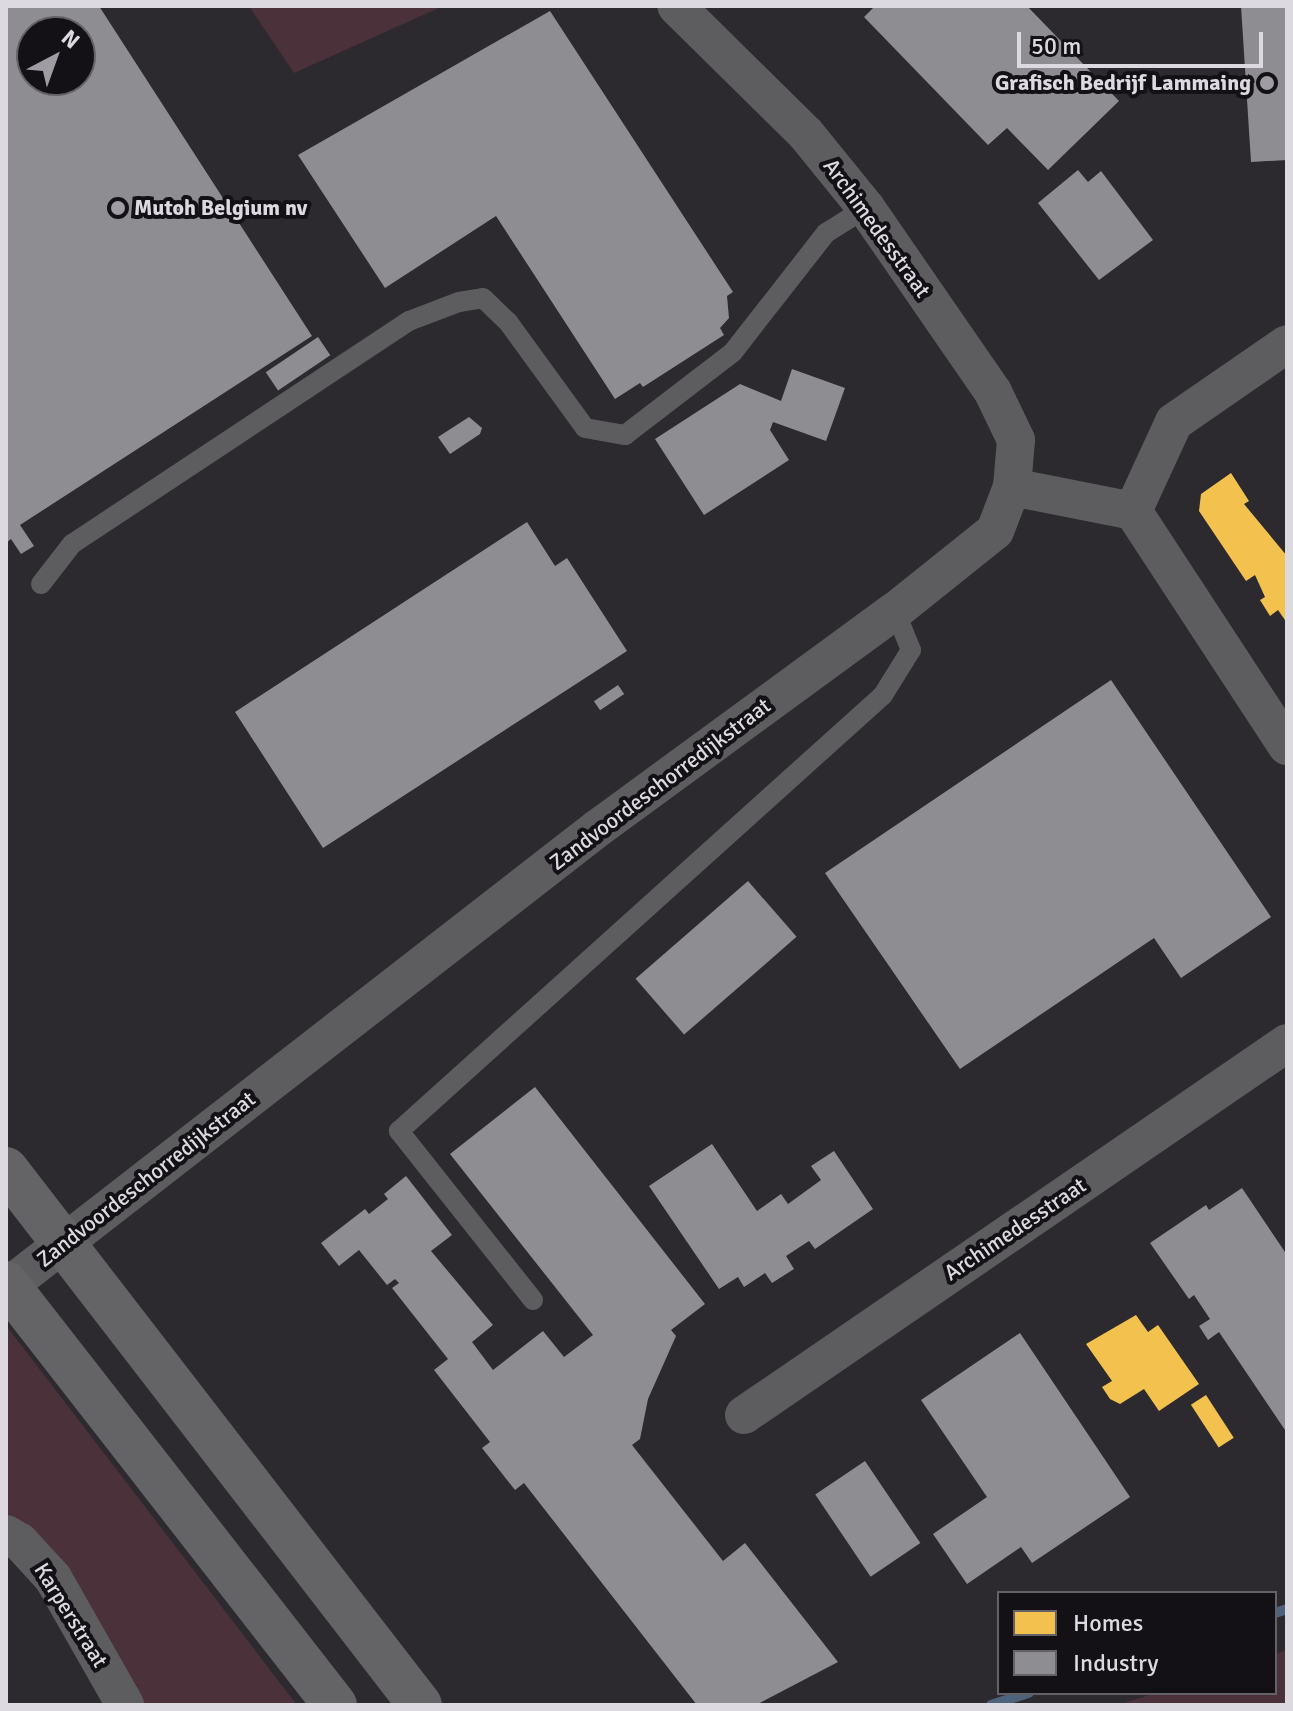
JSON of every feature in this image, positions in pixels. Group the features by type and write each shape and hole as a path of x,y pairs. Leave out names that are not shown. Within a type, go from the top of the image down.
{"highway":[{"path":"6,1169 420,1705"},
{"path":"6,1286 335,1705"}],"street":[{"name":"Archimedesstraat","path":"676,6 806,134 866,208 993,392 1016,440 1012,487"},
{"path":"1133,511 1174,422 1287,344"},
{"path":"1012,487 1133,511 1287,746"},
{"name":"Zandvoordeschorredijkstraat","path":"6,1286 598,828 895,611 995,531 1012,487"},
{"name":"Archimedesstraat","path":"744,1415 1287,1043"},
{"name":"Karperstraat","path":"6,1534 29,1550 53,1578 125,1705"}],"lane":[{"path":"41,584 72,544 409,321 459,302 483,298 508,322 585,428 625,435 733,352 826,233 866,208"},
{"path":"533,1300 399,1131 883,695 911,650 895,611"}],"shaded area":[{"path":"249,6 443,6 294,73"},
{"path":"8,1328 297,1705 141,1705 6,1518"},
{"path":"1287,1650 1287,1705 1118,1705 1149,1695 1277,1695 1277,1653"}],"building: Homes":[{"path":"1231,473 1249,501 1244,504 1287,556 1287,623 1278,610 1270,616 1260,600 1265,597 1255,575 1246,581 1199,511 1201,494"},
{"path":"1136,1315 1148,1332 1158,1325 1199,1384 1159,1411 1144,1389 1120,1404 1110,1399 1102,1387 1112,1381 1086,1344"},
{"path":"1206,1395 1234,1438 1219,1448 1191,1405"}],"building: Industry":[{"name":"Mutoh Belgium nv","path":"6,6 99,6 312,336 20,525 34,546 21,554 11,539 6,543"},
{"path":"875,6 1027,6 1119,101 1048,170 1007,128 988,145 864,17"},
{"name":"Grafisch Bedrijf Lammaing","path":"1241,6 1287,6 1287,160 1251,162"},
{"path":"550,11 733,292 727,296 729,318 720,328 724,335 643,387 640,383 615,399 496,216 385,288 298,155"},
{"path":"1078,170 1088,182 1101,171 1153,240 1099,280 1038,203"},
{"path":"318,337 330,355 278,390 266,372"},
{"path":"792,369 845,388 826,441 773,422 770,430 789,460 704,515 655,439 740,384 781,401"},
{"path":"469,417 482,428 480,434 450,454 438,437"},
{"path":"527,522 555,566 567,558 627,651 323,848 235,712"},
{"path":"1111,680 1271,917 1181,978 1154,938 960,1069 825,873"},
{"path":"618,685 624,694 600,710 594,701"},
{"path":"748,881 797,937 684,1035 636,979"},
{"path":"535,1087 705,1304 671,1330 676,1336 648,1399 640,1439 632,1445 723,1561 745,1543 838,1662 756,1705 697,1705 524,1483 515,1490 482,1448 490,1442 434,1370 448,1359 392,1288 399,1283 395,1279 387,1285 359,1250 339,1266 321,1243 365,1209 369,1214 388,1199 384,1194 406,1176 452,1235 431,1251 493,1325 472,1342 493,1370 543,1331 564,1357 593,1335 450,1154"},
{"path":"712,1144 757,1211 781,1194 788,1204 821,1180 811,1166 834,1151 873,1209 815,1249 809,1241 786,1256 794,1269 772,1283 765,1273 744,1287 738,1277 719,1289 649,1186"},
{"path":"1242,1188 1287,1255 1287,1433 1219,1332 1208,1340 1199,1326 1210,1319 1194,1295 1189,1299 1150,1243 1206,1205 1209,1210"},
{"path":"1020,1333 1130,1497 1032,1563 1021,1547 967,1584 933,1534 987,1497 921,1400"},
{"path":"865,1461 920,1543 871,1577 815,1495"}],"waterway":[{"path":"1277,1612 1287,1609"},
{"path":"991,1705 1023,1695"}],"place":[{"name":"Grafisch Bedrijf Lammaing","path":"1267,83"},
{"name":"Mutoh Belgium nv","path":"118,208"}]}
